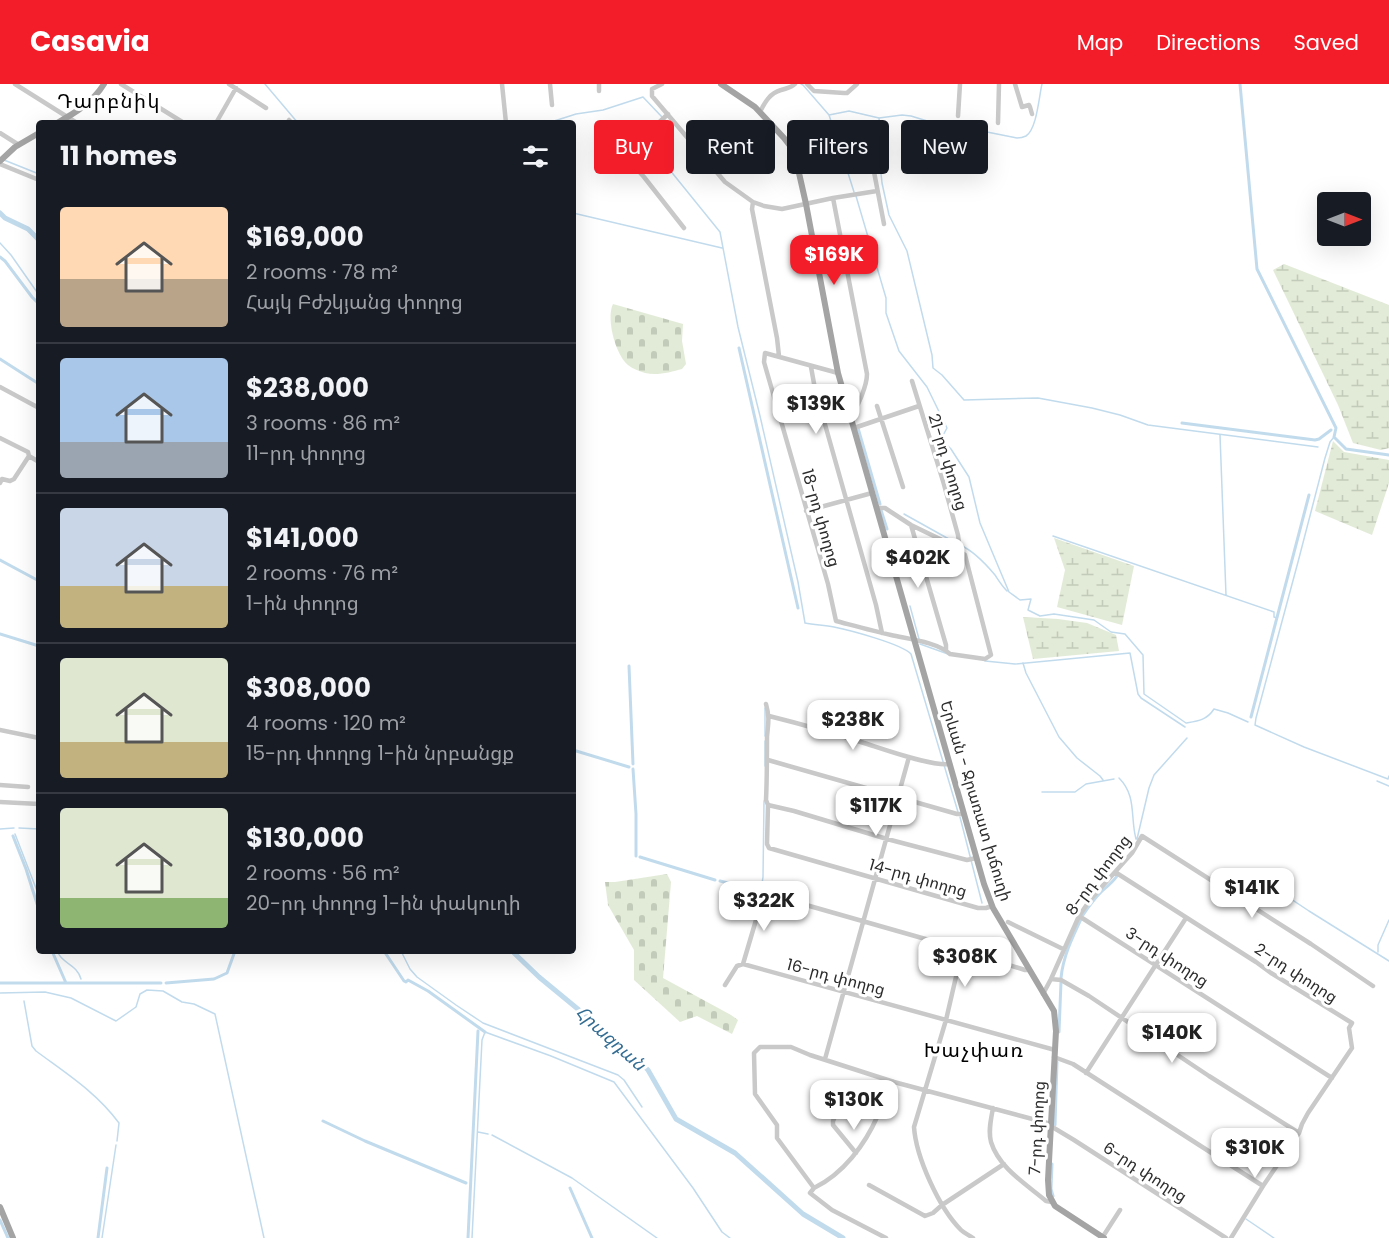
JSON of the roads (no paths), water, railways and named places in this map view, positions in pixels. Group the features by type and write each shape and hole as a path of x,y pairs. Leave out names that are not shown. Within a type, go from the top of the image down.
{"main road":[{"path":"62,120 88,104 104,84"},
{"name":"Երևան - Ջրառատ խճուղի","path":"722,84 760,112 794,152 838,373 915,641 946,764 992,906 1043,994"},
{"path":"1,160 36,135"},
{"name":"7-րդ փողոց","path":"1043,994 1054,1011 1056,1031 1048,1180 1052,1202"},
{"path":"1052,1202 1103,1238"},
{"path":"0,1207 13,1238"}],"street":[{"path":"15,84 72,120"},
{"path":"121,84 132,87 180,120"},
{"path":"228,84 266,108"},
{"path":"502,84 507,120"},
{"path":"550,84 552,105"},
{"path":"599,84 599,91"},
{"path":"662,84 652,89 652,96 725,182 753,202 782,209 877,191"},
{"path":"760,112 765,101 774,93 795,84"},
{"path":"807,84 814,91 847,93 857,84"},
{"path":"958,116 960,84"},
{"path":"998,123 999,84"},
{"path":"1015,84 1022,106 1029,105 1032,114"},
{"path":"218,120 236,88"},
{"path":"668,114 624,155 684,228"},
{"path":"0,133 19,145"},
{"path":"1,160 36,178"},
{"path":"874,174 884,224"},
{"path":"833,198 867,374 867,380 855,411 850,416"},
{"path":"753,202 752,208 779,356 838,373"},
{"name":"18-րդ փողոց","path":"779,356 765,352 764,362 828,584 836,621 882,633"},
{"path":"812,367 815,389 882,633 922,642 946,650 950,654 985,659 991,656 965,555 885,508 877,508"},
{"name":"21-րդ փողոց","path":"912,381 943,481 959,543 955,550"},
{"path":"0,387 36,406"},
{"path":"877,406 903,487"},
{"path":"854,428 919,406"},
{"path":"0,438 28,452 29,456 36,460"},
{"path":"1,479 10,481 14,479 29,456"},
{"path":"806,511 872,493"},
{"path":"911,525 946,650"},
{"path":"766,704 770,716 767,736 766,800 768,805 967,860 976,858"},
{"path":"770,716 909,757 946,764"},
{"path":"0,730 36,737"},
{"path":"825,1059 909,757"},
{"path":"768,760 961,814"},
{"path":"0,785 28,787"},
{"path":"0,802 36,804"},
{"name":"14-րդ փողոց","path":"768,805 767,844 769,848 978,908 992,906"},
{"name":"8-րդ փողոց","path":"1043,994 1079,916 1090,900 1132,853 1142,836 1311,944 1372,986"},
{"name":"2-րդ փողոց","path":"1114,872 1352,1023 1349,1028 1352,1048 1332,1078"},
{"path":"725,985 737,966 743,964 764,893 1029,970"},
{"name":"3-րդ փողոց","path":"1079,916 1332,1078"},
{"path":"1086,1073 1186,918"},
{"path":"1008,922 1063,949"},
{"path":"962,951 946,1020 915,1123 915,1136 929,1178 942,1205 962,1230 972,1238"},
{"name":"16-րդ փողոց","path":"743,964 946,1020 1054,1053 1263,1186"},
{"path":"1051,979 1061,980 1070,985 1299,1133"},
{"name":"6-րդ փողոց","path":"814,1188 777,1138 777,1125 755,1094 754,1053 760,1047 791,1047 894,1082 1051,1126 1226,1238"},
{"path":"1232,1238 1263,1186 1299,1133 1308,1113 1332,1078"},
{"path":"886,1238 832,1210 810,1193 814,1188 826,1182 856,1153 880,1113 882,1098 894,1082"},
{"path":"993,1108 991,1140 998,1156 1015,1176 1046,1201 1052,1202"},
{"path":"837,1112 833,1125 856,1153"},
{"path":"869,1185 925,1216 933,1213 1004,1164"},
{"path":"1103,1238 1120,1210"}],"waterway":[{"path":"265,84 295,120"},
{"path":"801,84 829,115 839,158 848,173 854,192"},
{"path":"829,115 849,111 879,118 911,116 937,124 1019,138 1026,136 1033,127 1042,84"},
{"path":"1240,84 1257,269 1336,428 1334,437 1346,449 1389,455"},
{"path":"557,120 576,114 603,110 643,97 662,117"},
{"path":"879,118 882,183 889,215 907,251 932,355 933,368 964,400 1038,398 1092,408 1148,425 1318,447"},
{"path":"4,160 36,173"},
{"path":"673,174 720,232 738,327 798,582 805,623 863,634 897,646 911,654 958,812"},
{"path":"856,196 886,298 886,313 899,351 927,387 947,428 941,439 951,449 969,477 980,523 1009,592 1020,600 1031,599 1028,610 1040,616 1054,614 1094,620 1111,632 1125,634 1143,655 1144,694 1186,723 1205,718 1214,709 1248,722"},
{"name":"Հրազդան","path":"0,213 5,218 28,229 36,237"},
{"path":"576,214 722,248"},
{"path":"0,243 36,291"},
{"path":"0,257 36,301"},
{"path":"739,348 798,608"},
{"path":"0,359 36,382"},
{"path":"1182,423 1315,440 1331,430"},
{"path":"858,428 880,504"},
{"path":"1220,435 1226,595"},
{"path":"1334,437 1325,458 1255,725 1304,747 1388,779 1389,776"},
{"path":"1251,717 1309,495"},
{"path":"881,510 887,529"},
{"path":"904,514 956,543"},
{"path":"1053,536 1274,612 1274,617 1277,618"},
{"path":"960,545 983,562 1007,591"},
{"path":"0,560 36,579"},
{"path":"910,606 919,639"},
{"path":"0,634 36,645"},
{"path":"920,644 948,654"},
{"path":"985,661 1015,664 1130,653 1138,694 1185,727"},
{"path":"1023,663 1059,737 1077,758 1103,780"},
{"path":"629,666 633,764"},
{"path":"765,708 765,736"},
{"path":"1137,839 1154,775 1187,738"},
{"path":"765,741 765,766"},
{"path":"576,751 629,767"},
{"path":"633,769 636,856"},
{"path":"1119,778 1131,799 1136,839"},
{"path":"1042,792 1075,792 1086,784 1114,779"},
{"path":"1377,781 1389,786"},
{"path":"761,890 764,801"},
{"path":"960,817 982,903"},
{"path":"0,829 14,828"},
{"path":"19,828 36,829"},
{"path":"15,834 36,888"},
{"path":"13,836 36,901"},
{"path":"640,857 715,880"},
{"path":"1249,871 1389,961"},
{"path":"1083,915 1097,896 1117,876"},
{"path":"720,881 766,892"},
{"path":"1061,978 1071,940 1081,919"},
{"path":"1378,952 1378,945 1389,920"},
{"path":"53,954 66,983"},
{"path":"58,954 76,970 81,979"},
{"path":"166,983 214,979 227,973 234,954"},
{"path":"386,954 404,981 408,980 428,991 485,1032"},
{"path":"402,954 417,977 483,1023 618,1075 642,1107"},
{"name":"Հրազդան","path":"515,954 648,1070 676,1119 735,1153 803,1214 843,1238"},
{"path":"1059,1032 1061,982"},
{"path":"0,983 161,983"},
{"path":"0,993 45,992 71,998 116,1021 136,1007 140,994 147,990 163,991 182,1002 194,1004 215,1014 264,1238"},
{"path":"24,1001 32,1046 91,1093 110,1112 119,1123 117,1141"},
{"path":"468,1238 478,1031"},
{"path":"472,1238 482,1040 485,1032 614,1082 693,1188 722,1232 730,1238"},
{"path":"1055,1125 1057,1062"},
{"path":"323,1121 466,1183"},
{"path":"478,1132 488,1134"},
{"path":"492,1135 572,1178 657,1238"},
{"path":"102,1238 116,1145"},
{"path":"1052,1164 1053,1196"},
{"path":"98,1238 107,1168"},
{"path":"570,1188 592,1238"},
{"path":"1246,1219 1274,1238"},
{"path":"0,1220 8,1238"}],"district":[{"name":"Դարբնիկ","path":"109,101"},
{"name":"Խաչփառ","path":"974,1050"}]}
